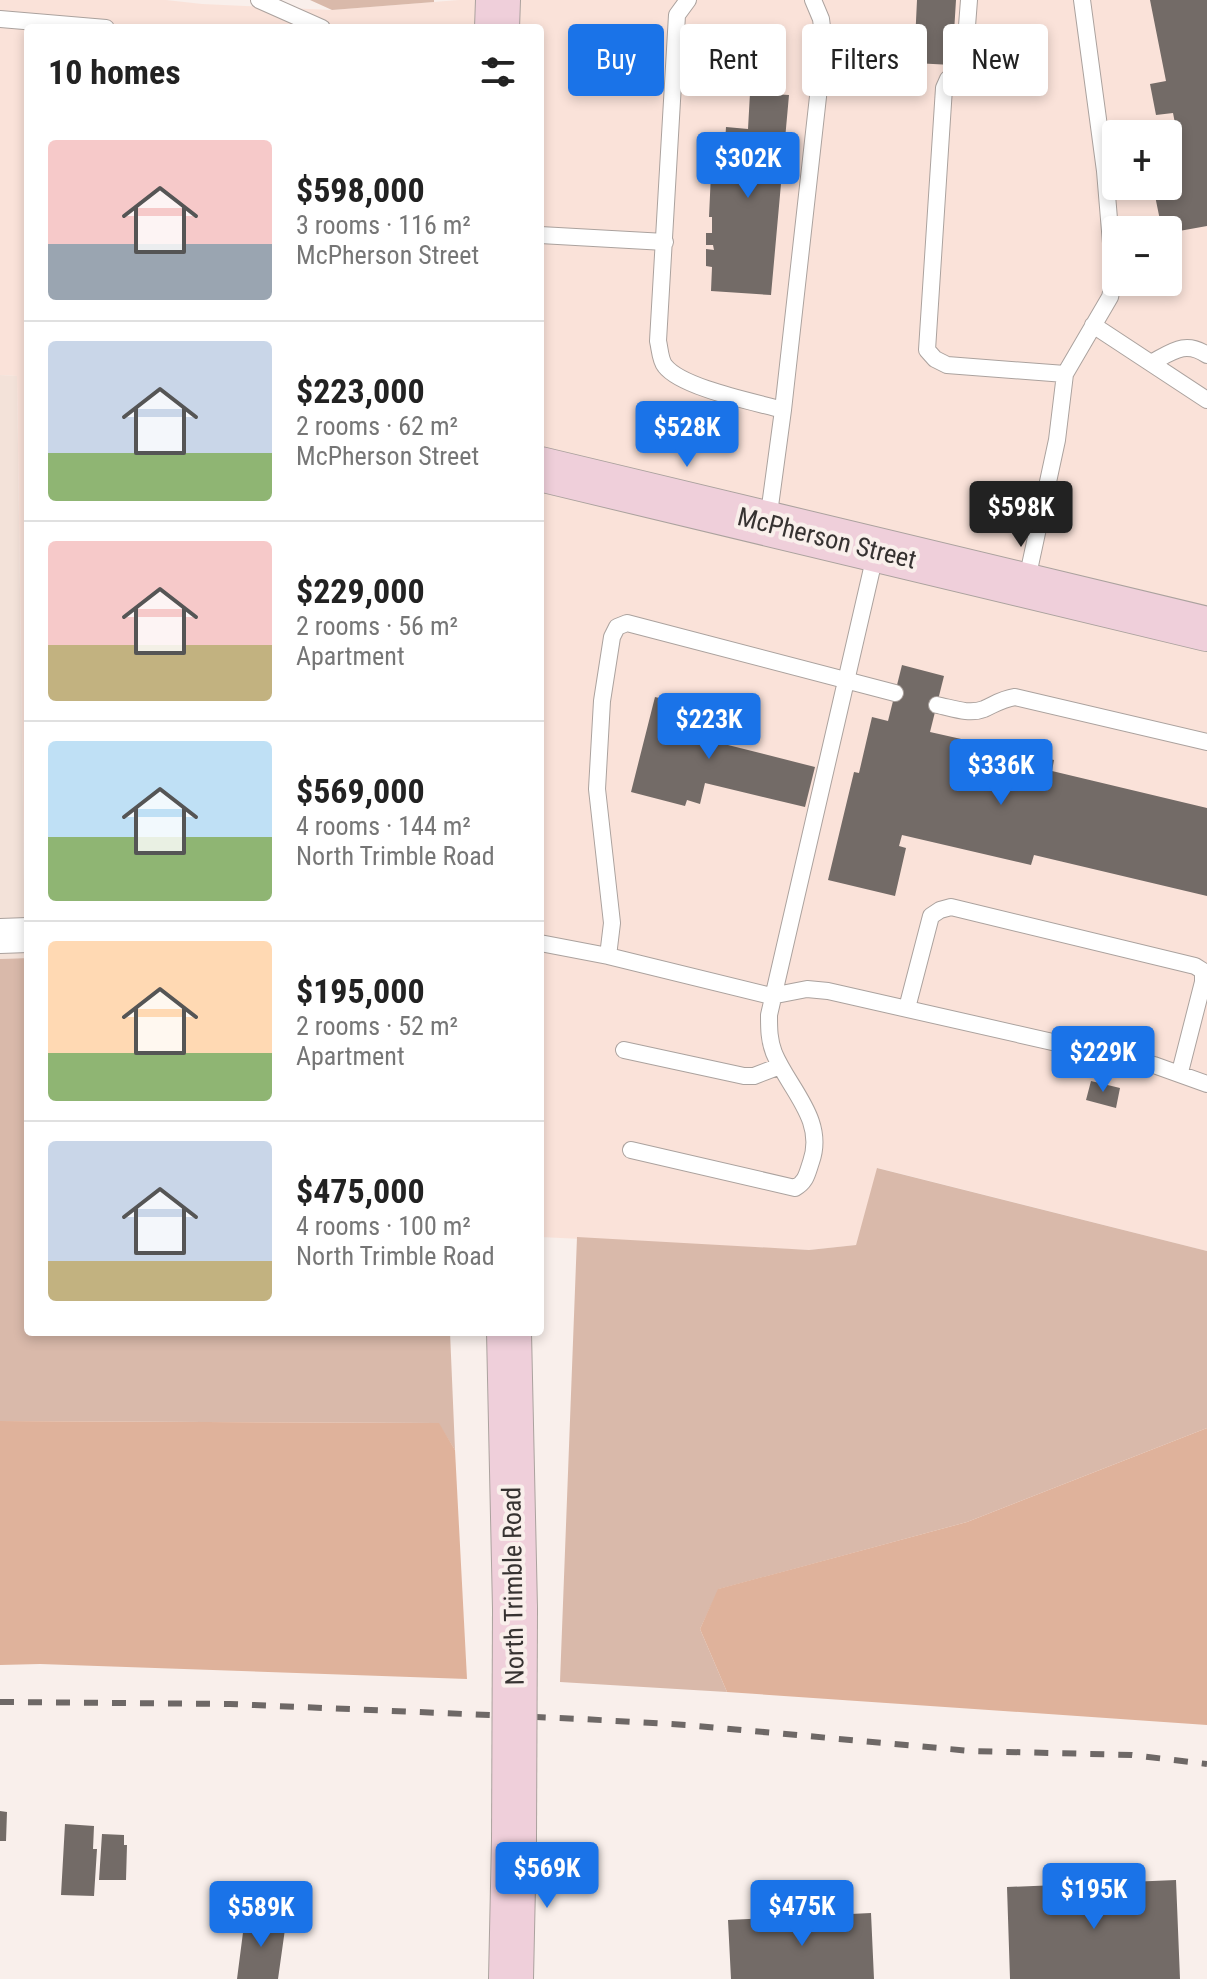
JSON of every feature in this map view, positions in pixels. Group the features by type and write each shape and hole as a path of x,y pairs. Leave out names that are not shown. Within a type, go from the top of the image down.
{"street":[{"path":"497,24 498,0"},
{"name":"McPherson Street","path":"544,470 1207,629"},
{"path":"0,936 24,935"},
{"name":"North Trimble Road","path":"509,1336 515,1609 511,1979"}],"lane":[{"path":"259,0 313,24"},
{"path":"688,0 677,15 658,341 663,364 678,377 707,389 783,410"},
{"path":"768,523 824,43 821,19 813,0"},
{"path":"969,0 964,65 948,79 944,88 927,350 947,365 1065,374"},
{"path":"1026,585 1057,440 1065,374 1110,297 1114,279 1105,171 1082,0"},
{"path":"0,19 59,24"},
{"path":"544,235 665,242"},
{"path":"1093,325 1207,400"},
{"path":"1151,363 1180,348 1196,347 1207,355"},
{"path":"631,1150 795,1188 804,1183 814,1155 816,1138 806,1110 780,1066 768,1032 771,996 877,550"},
{"path":"608,956 612,923 597,789 602,701 612,637 617,627 627,623 895,693"},
{"path":"937,705 967,712 982,710 1000,700 1015,697 1207,742"},
{"path":"907,1008 931,916 951,907 1195,966 1203,971 1203,982 1180,1072"},
{"path":"544,944 608,956 771,996 807,989 828,991 1180,1072 1207,1084"},
{"path":"624,1050 744,1076 754,1076 780,1066"}],"shaded area":[{"path":"0,0 166,0 332,10 459,0 1207,0 1207,1251 878,1168 856,1245 809,1250 544,1237 544,24 24,24 24,885 17,376 0,375"},
{"path":"310,0 434,0 434,2 332,10"},
{"path":"0,375 17,376 24,958 0,959"},
{"path":"24,958 24,1336 450,1336 455,1450 438,1423 0,1421 0,959"},
{"path":"877,1168 1207,1251 1207,1428 967,1522 719,1589 700,1629 727,1692 560,1682 577,1237 809,1250 856,1245"},
{"path":"0,1421 439,1423 455,1450 467,1679 0,1665"},
{"path":"1207,1428 1207,1725 727,1692 700,1629 718,1589 967,1522"}],"building":[{"path":"917,0 956,0 955,24 943,24 943,65 927,64 927,24 916,24"},
{"path":"1150,0 1207,0 1207,226 1182,230 1182,216 1159,216 1156,200 1182,200 1182,120 1174,120 1173,113 1156,115 1150,84 1166,81"},
{"path":"789,95 771,295 711,291 712,267 706,266 706,249 714,250 713,245 706,245 706,233 712,233 712,217 709,217 711,173 723,173 726,127 748,129 750,96"},
{"path":"902,665 944,676 930,732 1054,760 1052,771 1207,808 1207,896 1034,855 1031,865 902,835 899,846 906,848 895,896 828,880 854,772 859,773 872,717 888,721"},
{"path":"655,697 723,714 716,742 815,767 805,807 705,783 700,804 687,800 685,806 631,792"},
{"path":"1091,1081 1120,1088 1116,1108 1086,1100"},
{"path":"0,1811 7,1812 6,1841 0,1841"},
{"path":"65,1824 94,1826 93,1849 97,1849 94,1896 61,1895"},
{"path":"102,1834 124,1835 124,1845 127,1845 126,1880 99,1880"},
{"path":"1176,1880 1180,1979 1010,1979 1007,1887"},
{"path":"871,1913 874,1979 731,1979 728,1920"},
{"path":"245,1917 286,1922 278,1979 237,1979"}],"railway":[{"path":"0,1702 230,1704 582,1719 687,1725 971,1751 1132,1755 1207,1764"}]}
